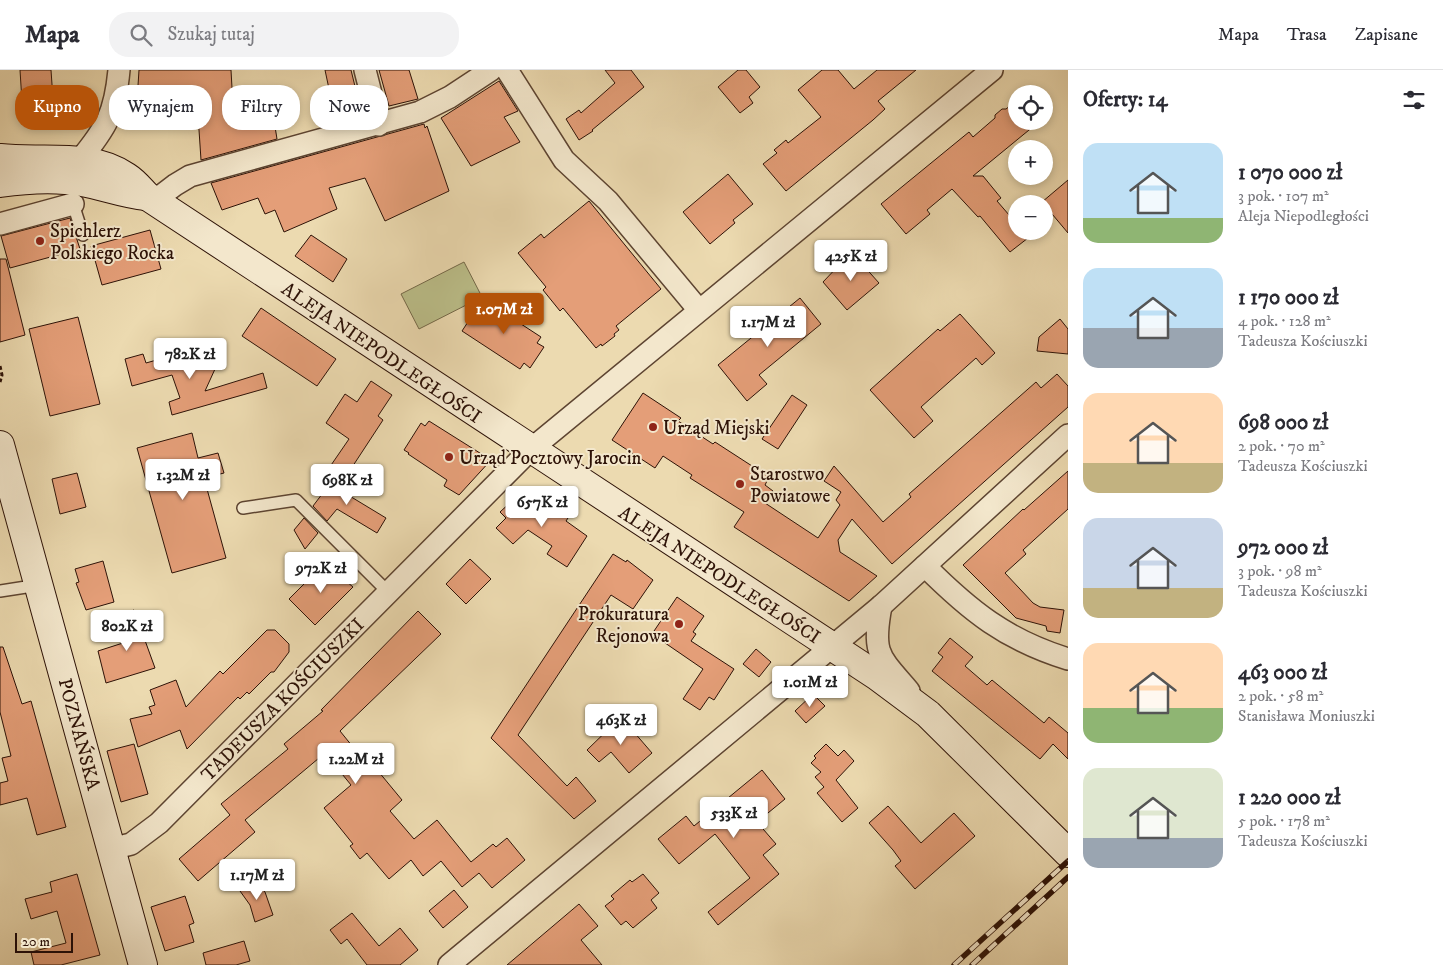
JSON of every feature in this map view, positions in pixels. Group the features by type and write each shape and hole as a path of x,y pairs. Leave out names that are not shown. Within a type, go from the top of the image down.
{"main road":[{"name":"ALEJA NIEPODLEGŁOŚCI","path":"0,158 78,182 150,198 530,450 877,676 928,714 1068,853"},
{"name":"ALEJA NIEPODLEGŁOŚCI","path":"0,183 56,179 78,182"},
{"name":"POZNAŃSKA","path":"0,445 143,965"}],"street":[{"path":"0,224 78,182 96,140 114,108 119,70"},
{"path":"365,70 369,85"},
{"path":"388,121 435,106 491,70"},
{"path":"508,70 564,160 608,201 698,309"},
{"name":"TADEUSZA KOŚCIUSZKI","path":"111,849 130,844 159,823 530,450 698,309 992,70"},
{"path":"150,198 190,176 357,130"},
{"path":"449,965 881,606 1068,435"},
{"path":"925,566 962,603 1004,633 1041,651 1068,659"},
{"path":"881,606 876,636 881,657 928,714"}],"lane":[{"path":"78,182 83,235"},
{"path":"243,508 296,500 388,592"},
{"path":"0,592 39,585"}],"path":[{"path":"0,366 2,374 0,382"}],"green space":[{"path":"464,262 482,297 419,329 401,294"}],"building":[{"path":"20,70 51,70 52,85 21,85"},
{"path":"139,70 231,70 232,85 222,85 222,130 276,130 277,139 201,160 199,130 212,130 212,85 138,85"},
{"path":"325,70 351,70 355,85 328,85"},
{"path":"379,70 409,70 418,99 389,106 388,85 383,85"},
{"path":"605,70 631,70 644,87 593,131 579,140 566,119 579,110 581,113 615,83"},
{"path":"738,70 746,70 760,87 749,97 753,103 740,113 718,87"},
{"path":"822,70 838,70 854,89 877,70 916,70 878,101 885,109 786,191 763,164 777,153 774,150 786,140 788,143 821,117 798,90"},
{"path":"499,81 518,111 504,117 520,142 471,166 441,118"},
{"path":"1008,107 1008,130 1029,130 1017,140 1008,140 1008,147 973,176 983,176 1001,198 997,201 1008,214 1008,240 1025,240 1010,252 980,216 978,217 952,189 927,210 930,214 906,234 881,204 969,132 973,137 995,118 995,115 1002,109"},
{"path":"424,124 425,128 427,126 449,191 385,221 365,178 329,188 337,209 284,232 275,210 265,214 258,198 222,210 211,183"},
{"path":"728,174 753,204 733,220 735,223 710,244 683,212"},
{"path":"1068,180 1068,233 1053,215 1053,195 1050,195"},
{"path":"589,201 661,289 616,326 619,330 614,334 615,336 602,346 601,344 596,348 563,308 560,311 543,290 546,287 518,253 541,234 544,238"},
{"name":"Spichlerz Polskiego Rocka","path":"70,218 80,249 10,268 1,236"},
{"path":"150,230 161,269 102,285 91,246"},
{"path":"311,235 347,259 333,282 295,256"},
{"path":"854,255 879,283 847,310 823,282 841,263 843,265"},
{"path":"0,259 6,259 25,335 0,342"},
{"path":"800,298 821,324 759,375 767,384 747,401 718,365"},
{"path":"483,299 505,313 508,308 522,317 518,322 541,337 537,343 544,347 530,368 524,363 520,369 462,331"},
{"path":"261,308 336,359 317,386 242,336"},
{"path":"960,314 995,353 982,365 976,358 921,407 933,421 914,438 870,390 938,329 940,331"},
{"path":"78,317 100,404 50,416 29,329"},
{"path":"1060,319 1068,329 1068,354 1037,351 1039,337"},
{"path":"192,350 194,357 215,369 205,391 263,373 267,388 172,415 169,402 180,398 172,375 132,386 125,359 143,354 146,363"},
{"path":"1057,374 1068,386 1068,407 892,564 852,519 838,540 840,552 877,576 849,601 734,527 744,512 690,478 692,475 663,456 655,468 612,440 643,393 681,418 678,421 713,444 715,442 769,477 765,485 773,491 765,503 818,538 840,505 836,500 841,492 824,481 834,466 883,522 911,497 909,494 1036,382 1041,388"},
{"path":"371,381 392,395 378,416 383,420 343,481 327,471 349,439 326,423 345,394 357,402"},
{"path":"792,395 807,405 778,449 762,439"},
{"name":"Urząd Pocztowy Jarocin","path":"429,421 491,460 459,495 444,486 447,480 404,450 421,423 425,426"},
{"path":"192,433 198,458 218,453 224,473 204,478 226,558 172,573 137,448"},
{"path":"1068,471 1068,509 1023,550 1026,554 1005,573 1033,603 1040,607 1064,610 1060,633 1047,631 1046,626 1016,618 963,565 1023,509"},
{"path":"77,473 86,507 60,514 52,479"},
{"path":"335,477 353,489 348,495 386,518 377,533 337,509 327,521 313,506"},
{"path":"527,496 549,510 552,507 568,518 566,521 587,536 567,567 547,554 552,546 528,530 513,544 496,528 506,518 500,512 512,501 518,506"},
{"path":"304,518 318,533 305,549 294,530"},
{"path":"613,554 626,562 627,560 653,580 633,609 611,595 518,735 567,786 576,777 596,801 574,819 491,738"},
{"path":"470,559 491,579 466,604 446,584"},
{"path":"103,561 114,602 86,610 76,583 79,582 75,569"},
{"path":"325,563 353,587 315,625 289,599"},
{"path":"677,597 704,616 693,632 696,634 691,641 734,669 714,700 709,697 700,710 683,699 703,669 652,634"},
{"path":"134,610 155,668 106,683 98,651 126,642 117,616"},
{"path":"418,611 441,634 340,731 361,757 364,754 402,800 390,811 414,839 437,820 471,862 493,844 496,847 507,838 525,860 492,888 479,873 462,887 441,861 423,876 411,860 389,879 367,853 360,859 350,846 353,844 324,808 351,785 325,753 245,820 255,832 198,881 179,859 230,815 221,804 288,749 284,744 323,711 321,710"},
{"path":"267,630 275,630 289,644 289,652 274,672 271,672 249,694 247,692 240,699 238,697 187,749 180,730 138,747 130,719 152,714 149,707 155,705 150,690 176,680 186,707 220,671 223,674"},
{"path":"950,638 973,657 965,666 987,685 992,680 1044,723 1049,717 1068,733 1068,759 1053,744 1040,759 932,671 943,657 938,653"},
{"path":"0,647 3,647 22,704 31,701 66,827 37,835 27,798 0,805 0,783 8,781 2,758 11,756 0,712"},
{"path":"756,649 771,662 759,677 743,664"},
{"path":"813,694 825,706 806,723 795,711"},
{"path":"621,717 652,753 629,773 611,752 599,762 587,750"},
{"path":"134,744 148,794 121,802 107,751"},
{"path":"826,744 838,756 844,750 854,761 836,780 858,808 842,822 817,793 824,787 815,777 821,772 811,763 816,758 814,756"},
{"path":"762,770 785,799 757,822 776,844 763,855 779,874 718,925 708,912 750,878 715,834 679,864 658,839 686,816 694,826"},
{"path":"888,806 921,843 954,813 975,836 915,889 895,866 901,861 869,823"},
{"path":"77,874 100,955 61,965 34,965 31,952 66,943 57,911 31,919 25,899 52,892 50,882"},
{"path":"643,874 659,893 651,900 657,908 633,928 626,921 621,925 605,906 614,899 611,896 630,880 632,882"},
{"path":"254,879 265,892 273,915 255,922 250,905 240,891"},
{"path":"454,890 468,907 443,928 429,911"},
{"path":"185,896 194,923 189,925 194,942 165,951 151,907"},
{"path":"579,904 598,926 581,940 602,965 507,965"},
{"path":"352,913 379,946 400,928 418,950 400,965 367,965 347,939 341,944 330,930"},
{"path":"244,941 250,961 236,965 206,965 203,953"}],"railway":[{"path":"954,965 1068,861"},
{"path":"972,965 1068,877"}],"place":[{"name":"Spichlerz Polskiego Rocka","path":"40,241"},
{"name":"Urząd Miejski","path":"653,427"},
{"name":"Urząd Pocztowy Jarocin","path":"449,457"},
{"name":"Starostwo Powiatowe","path":"740,484"},
{"name":"Prokuratura Rejonowa","path":"679,624"}]}
